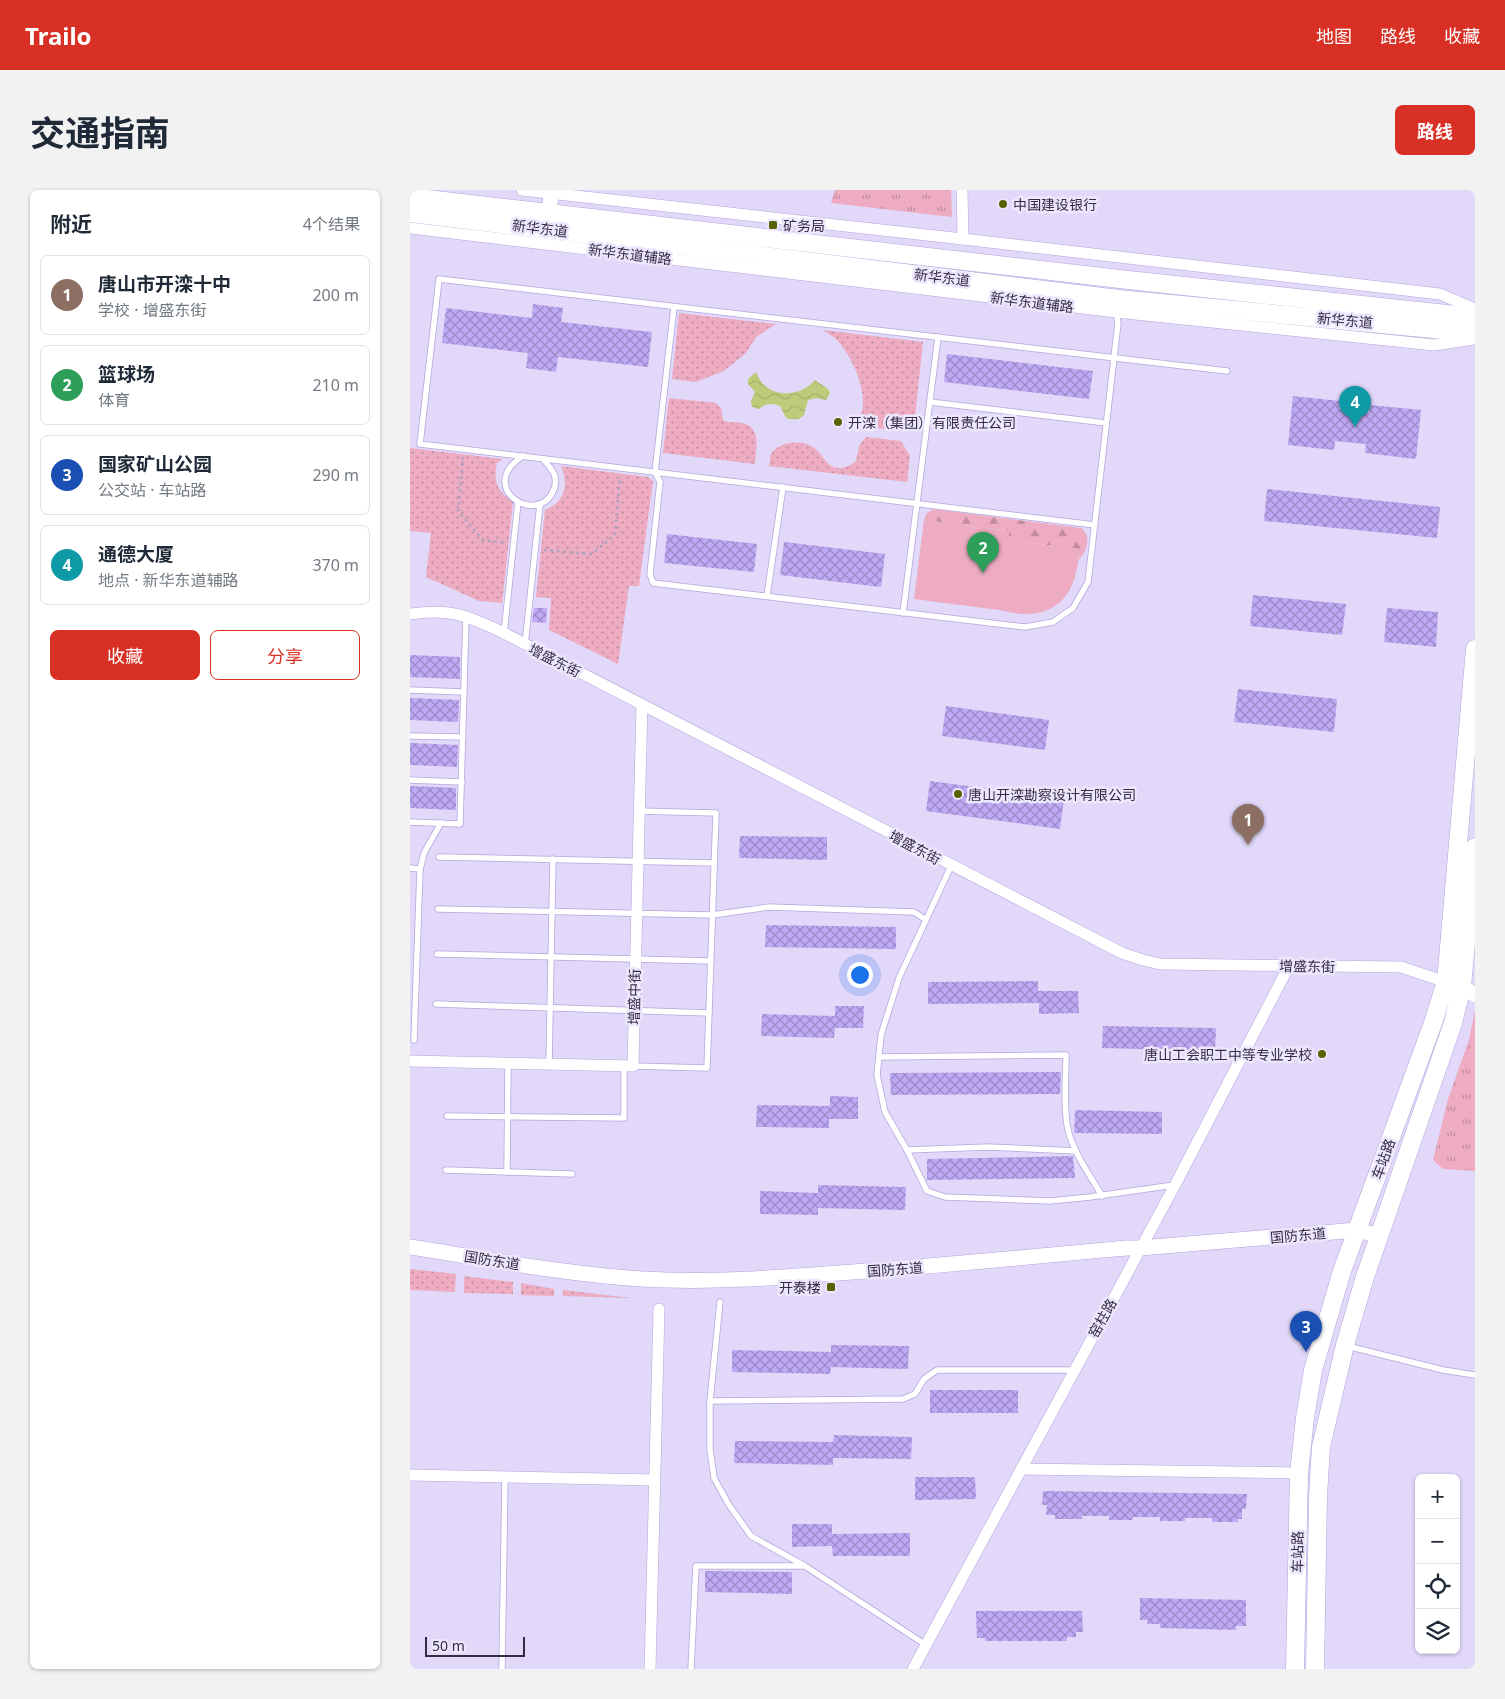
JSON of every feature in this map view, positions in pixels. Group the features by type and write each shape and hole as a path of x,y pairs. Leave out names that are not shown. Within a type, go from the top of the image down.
{"main road":[{"name":"新华东道","path":"410,197 546,229 1128,280 1475,317"},
{"name":"新华东道","path":"410,213 1119,299 1475,333"},
{"name":"车站路","path":"1295,1669 1299,1473 1313,1370 1342,1271 1433,1023 1461,988 1475,650"},
{"name":"车站路","path":"1315,1669 1318,1496 1321,1447 1345,1345 1365,1277 1453,1023 1461,988 1475,847"}],"street":[{"path":"522,190 1440,294 1475,309"},
{"path":"962,190 963,239"},
{"path":"546,229 552,192"},
{"name":"新华东道辅路","path":"410,228 546,229 1116,312 1434,345 1475,339"},
{"name":"增盛东街","path":"410,614 428,611 450,612 466,616 504,633 1122,953 1160,964 1401,967 1461,988"},
{"name":"增盛中街","path":"628,1066 634,1011 642,705"},
{"name":"窑柱路","path":"913,1669 1175,1184 1289,966"},
{"path":"410,1061 628,1066"},
{"name":"国防东道","path":"410,1247 554,1270 642,1279 690,1280 801,1276 1357,1230 1380,1236"},
{"path":"650,1669 659,1309"},
{"path":"1021,1470 1299,1473"},
{"path":"410,1475 655,1480"}],"lane":[{"path":"1095,525 420,444 439,279 1227,371"},
{"path":"674,307 655,472 660,482 650,574 653,583 1025,627 1053,622 1073,608 1088,582 1118,323 1116,312"},
{"path":"903,613 938,337"},
{"path":"930,402 1106,423"},
{"path":"523,456 512,464 506,473 506,481 507,490 512,497 525,505 540,504 547,499 556,485 556,476 543,458"},
{"path":"767,596 783,487"},
{"path":"504,633 518,502"},
{"path":"525,645 540,504"},
{"path":"410,822 460,824 466,616"},
{"path":"410,690 464,692"},
{"path":"410,736 463,738"},
{"path":"410,780 462,782"},
{"path":"447,1116 624,1118 628,1066 708,1068 716,813 639,811"},
{"path":"414,1040 413,1001 418,957 420,869 424,853 441,823"},
{"path":"439,857 714,862"},
{"path":"549,1064 552,859"},
{"path":"951,866 899,978 881,1035 878,1058 877,1075 885,1112 907,1150 927,1191 945,1197 1050,1201 1102,1196 1175,1184"},
{"path":"410,868 420,869"},
{"path":"438,909 712,915 769,907 914,912 926,920"},
{"path":"410,912 419,912"},
{"path":"437,954 711,961"},
{"path":"410,956 418,957"},
{"path":"436,1004 709,1013"},
{"path":"878,1058 1066,1055 1068,1130 1076,1151 1102,1196"},
{"path":"507,1172 508,1064"},
{"path":"907,1150 988,1147 1076,1151"},
{"path":"446,1170 572,1174"},
{"path":"720,1302 710,1401 710,1449 714,1478 729,1505 751,1536 805,1566 926,1645"},
{"path":"1345,1345 1443,1370 1475,1375"},
{"path":"710,1401 903,1400 915,1394 924,1379 937,1370 1074,1370"},
{"path":"502,1669 506,1477"},
{"path":"691,1669 696,1566 805,1566"}],"path":[{"path":"463,453 458,511 483,540 514,544"},
{"path":"535,549 592,554 615,535 620,475"}],"green space":[{"path":"835,190 951,190 952,217 831,203"},
{"path":"679,313 776,324 756,337 746,353 724,371 696,382 672,379"},
{"path":"823,330 923,342 915,417 903,431 857,426 862,413 863,403 858,375 841,345 835,338"},
{"path":"669,398 716,403 721,408 723,420 748,425 755,434 757,446 755,464 663,453"},
{"path":"866,437 901,441 910,456 907,482 769,466 771,454 780,446 791,443 804,443 814,448 830,465 841,468 845,467 856,461 859,446"},
{"path":"410,448 503,459 497,463 496,481 503,494 513,502 502,603 479,601 426,577 431,533 410,531"},
{"path":"561,466 648,477 653,481 639,586 629,586 618,664 549,630 551,598 536,597 545,510 552,507 564,492 565,480"},
{"path":"933,509 1081,528 1086,535 1087,544 1079,560 1079,549 1008,540 1009,531 924,520 926,514"},
{"path":"924,520 1009,531 1009,540 1079,549 1073,583 1068,593 1053,608 1029,614 914,599"},
{"path":"1475,1010 1475,1171 1443,1169 1433,1160 1448,1099 1469,1040"},
{"path":"410,1269 456,1274 455,1292 410,1290"},
{"path":"464,1276 513,1282 513,1294 464,1293"},
{"path":"521,1283 554,1289 554,1296 521,1295"},
{"path":"563,1290 631,1298 563,1296"}],"water":[{"path":"756,372 762,383 774,391 782,393 797,392 815,380 828,389 830,393 826,400 817,398 808,400 804,415 799,419 788,419 780,406 777,405 767,405 759,409 752,407 751,401 755,392 748,384 748,379"}],"building":[{"path":"533,304 563,308 561,322 652,332 648,367 558,357 556,372 526,368 528,353 442,343 446,308 532,318"},
{"path":"947,354 1093,371 1089,399 944,382"},
{"path":"1293,396 1340,401 1339,409 1369,413 1370,405 1421,410 1416,459 1365,453 1366,444 1335,441 1334,450 1288,445"},
{"path":"1267,489 1440,507 1437,538 1264,521"},
{"path":"667,534 757,544 754,572 664,563"},
{"path":"784,542 885,554 881,587 780,575"},
{"path":"1253,595 1346,604 1342,635 1250,626"},
{"path":"534,608 547,608 546,623 532,622"},
{"path":"1387,608 1438,612 1436,647 1384,642"},
{"path":"410,655 460,657 460,679 410,677"},
{"path":"1238,689 1337,699 1334,732 1234,722"},
{"path":"410,698 459,700 458,722 410,720"},
{"path":"946,706 1049,720 1045,750 942,736"},
{"path":"410,743 458,745 457,767 410,765"},
{"path":"930,781 1064,799 1060,829 926,811"},
{"path":"410,786 456,788 456,810 410,808"},
{"path":"740,836 827,837 827,860 739,858"},
{"path":"766,925 896,927 896,949 765,947"},
{"path":"1038,981 1038,991 1078,991 1079,1013 1039,1014 1039,1003 928,1004 928,982"},
{"path":"835,1006 864,1006 863,1028 835,1028 834,1038 761,1036 762,1014 835,1016"},
{"path":"1103,1026 1216,1028 1215,1051 1102,1048"},
{"path":"1061,1072 1060,1094 891,1095 890,1073"},
{"path":"830,1096 858,1097 858,1119 829,1119 829,1128 756,1127 757,1105 830,1106"},
{"path":"1075,1110 1162,1112 1162,1134 1074,1133"},
{"path":"1073,1156 1075,1178 927,1180 927,1159"},
{"path":"818,1185 906,1187 905,1210 818,1208 818,1215 760,1214 760,1191 818,1193"},
{"path":"831,1345 909,1346 908,1369 831,1367 830,1374 732,1372 732,1350 831,1352"},
{"path":"930,1390 1018,1390 1018,1413 930,1413"},
{"path":"834,1435 912,1437 911,1459 833,1458 833,1465 734,1463 735,1441 833,1442"},
{"path":"915,1477 975,1477 976,1499 915,1500"},
{"path":"1043,1491 1247,1494 1246,1509 1242,1509 1242,1519 1238,1519 1238,1522 1212,1522 1212,1518 1185,1518 1185,1521 1160,1521 1160,1517 1133,1517 1132,1520 1109,1520 1109,1516 1055,1519 1055,1515 1046,1515 1047,1505 1042,1505"},
{"path":"792,1524 832,1524 832,1534 910,1533 910,1556 833,1556 832,1546 792,1547"},
{"path":"705,1571 792,1572 792,1594 705,1592"},
{"path":"1140,1598 1246,1600 1246,1626 1236,1626 1236,1630 1160,1628 1160,1624 1147,1624 1148,1620 1140,1620"},
{"path":"976,1611 1082,1611 1083,1632 1076,1632 1076,1637 1067,1637 1067,1641 985,1641 985,1638 977,1638"}],"place":[{"name":"中国建设银行","path":"1003,204"},
{"name":"矿务局","path":"773,225"},
{"name":"开滦（集团）有限责任公司","path":"838,422"},
{"name":"通德大厦","path":"1355,427"},
{"name":"篮球场","path":"983,573"},
{"name":"唐山开滦勘察设计有限公司","path":"958,794"},
{"name":"唐山市开滦十中","path":"1248,845"},
{"name":"唐山工会职工中等专业学校","path":"1322,1054"},
{"name":"开泰楼","path":"831,1287"},
{"name":"国家矿山公园","path":"1306,1352"}]}
